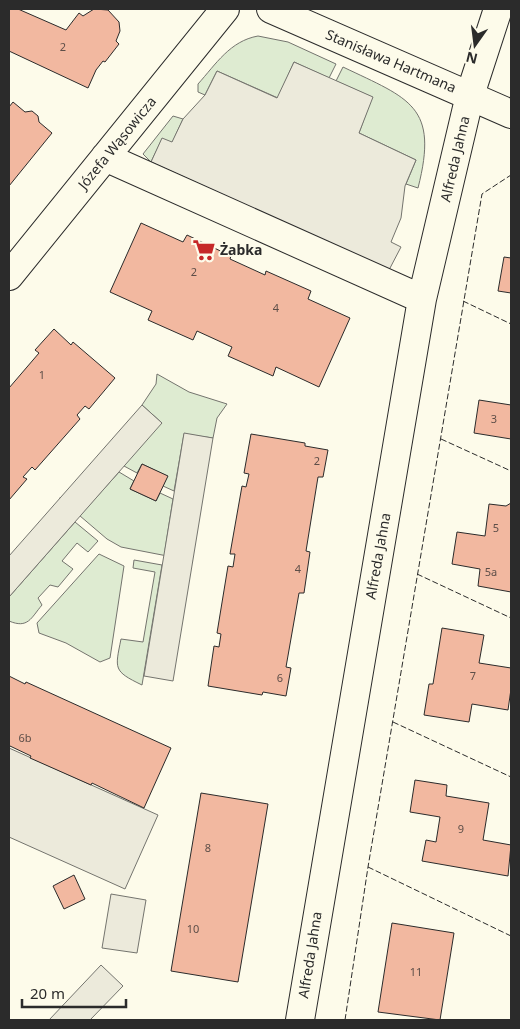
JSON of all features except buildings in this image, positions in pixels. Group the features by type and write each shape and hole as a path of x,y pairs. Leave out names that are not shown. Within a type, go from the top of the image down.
{"street":[{"name":"Józefa Wąsowicza","path":"9,276 225,9"},
{"name":"Stanisława Hartmana","path":"271,9 511,114"},
{"name":"Alfreda Jahna","path":"300,1020 422,299 470,95 498,9"},
{"path":"105,157 422,299"}],"green space":[{"path":"258,36 288,42 336,64 329,78 294,62 278,98 217,71 205,95 198,92 198,84 224,54 239,43"},
{"path":"343,67 386,88 402,98 414,109 421,122 425,139 424,161 418,188 406,184 416,160 359,133 372,97 336,81"},
{"path":"173,116 183,119 172,143 162,139 151,162 143,154"},
{"path":"157,374 189,392 227,404 217,418 213,438 184,434 174,491 163,486 167,476 142,464 137,473 124,466 104,449 162,423 142,405 156,384"},
{"path":"119,472 134,481 130,489 156,501 160,493 173,499 165,550 193,561 121,547 107,539 59,498 84,511"},
{"path":"75,522 98,541 88,552 77,543 62,561 73,569 58,587 50,585 38,598 42,605 32,618 21,624 9,621 9,597"},
{"path":"99,554 124,566 110,658 100,662 66,643 39,633 37,623"},
{"path":"134,560 162,565 142,685 121,672 117,663 121,639 143,642 155,572 133,568"}],"shaded area":[{"path":"294,62 373,97 359,133 416,160 405,186 401,218 391,242 401,247 389,270 151,162 162,138 172,142 183,119 205,95 217,71 277,98"},
{"path":"142,405 162,423 9,597 9,556"},
{"path":"184,433 213,438 173,681 144,676"},
{"path":"9,748 158,815 125,889 9,837"},
{"path":"111,894 146,900 137,953 102,948"},
{"path":"101,965 123,986 90,1020 49,1020"}],"fence":[{"path":"345,1020 368,867 482,194 511,175"},
{"path":"463,301 511,324"},
{"path":"441,439 511,471"},
{"path":"417,574 511,618"},
{"path":"393,722 511,777"},
{"path":"368,867 511,936"}],"place":[{"name":"Żabka","path":"204,250"}]}
